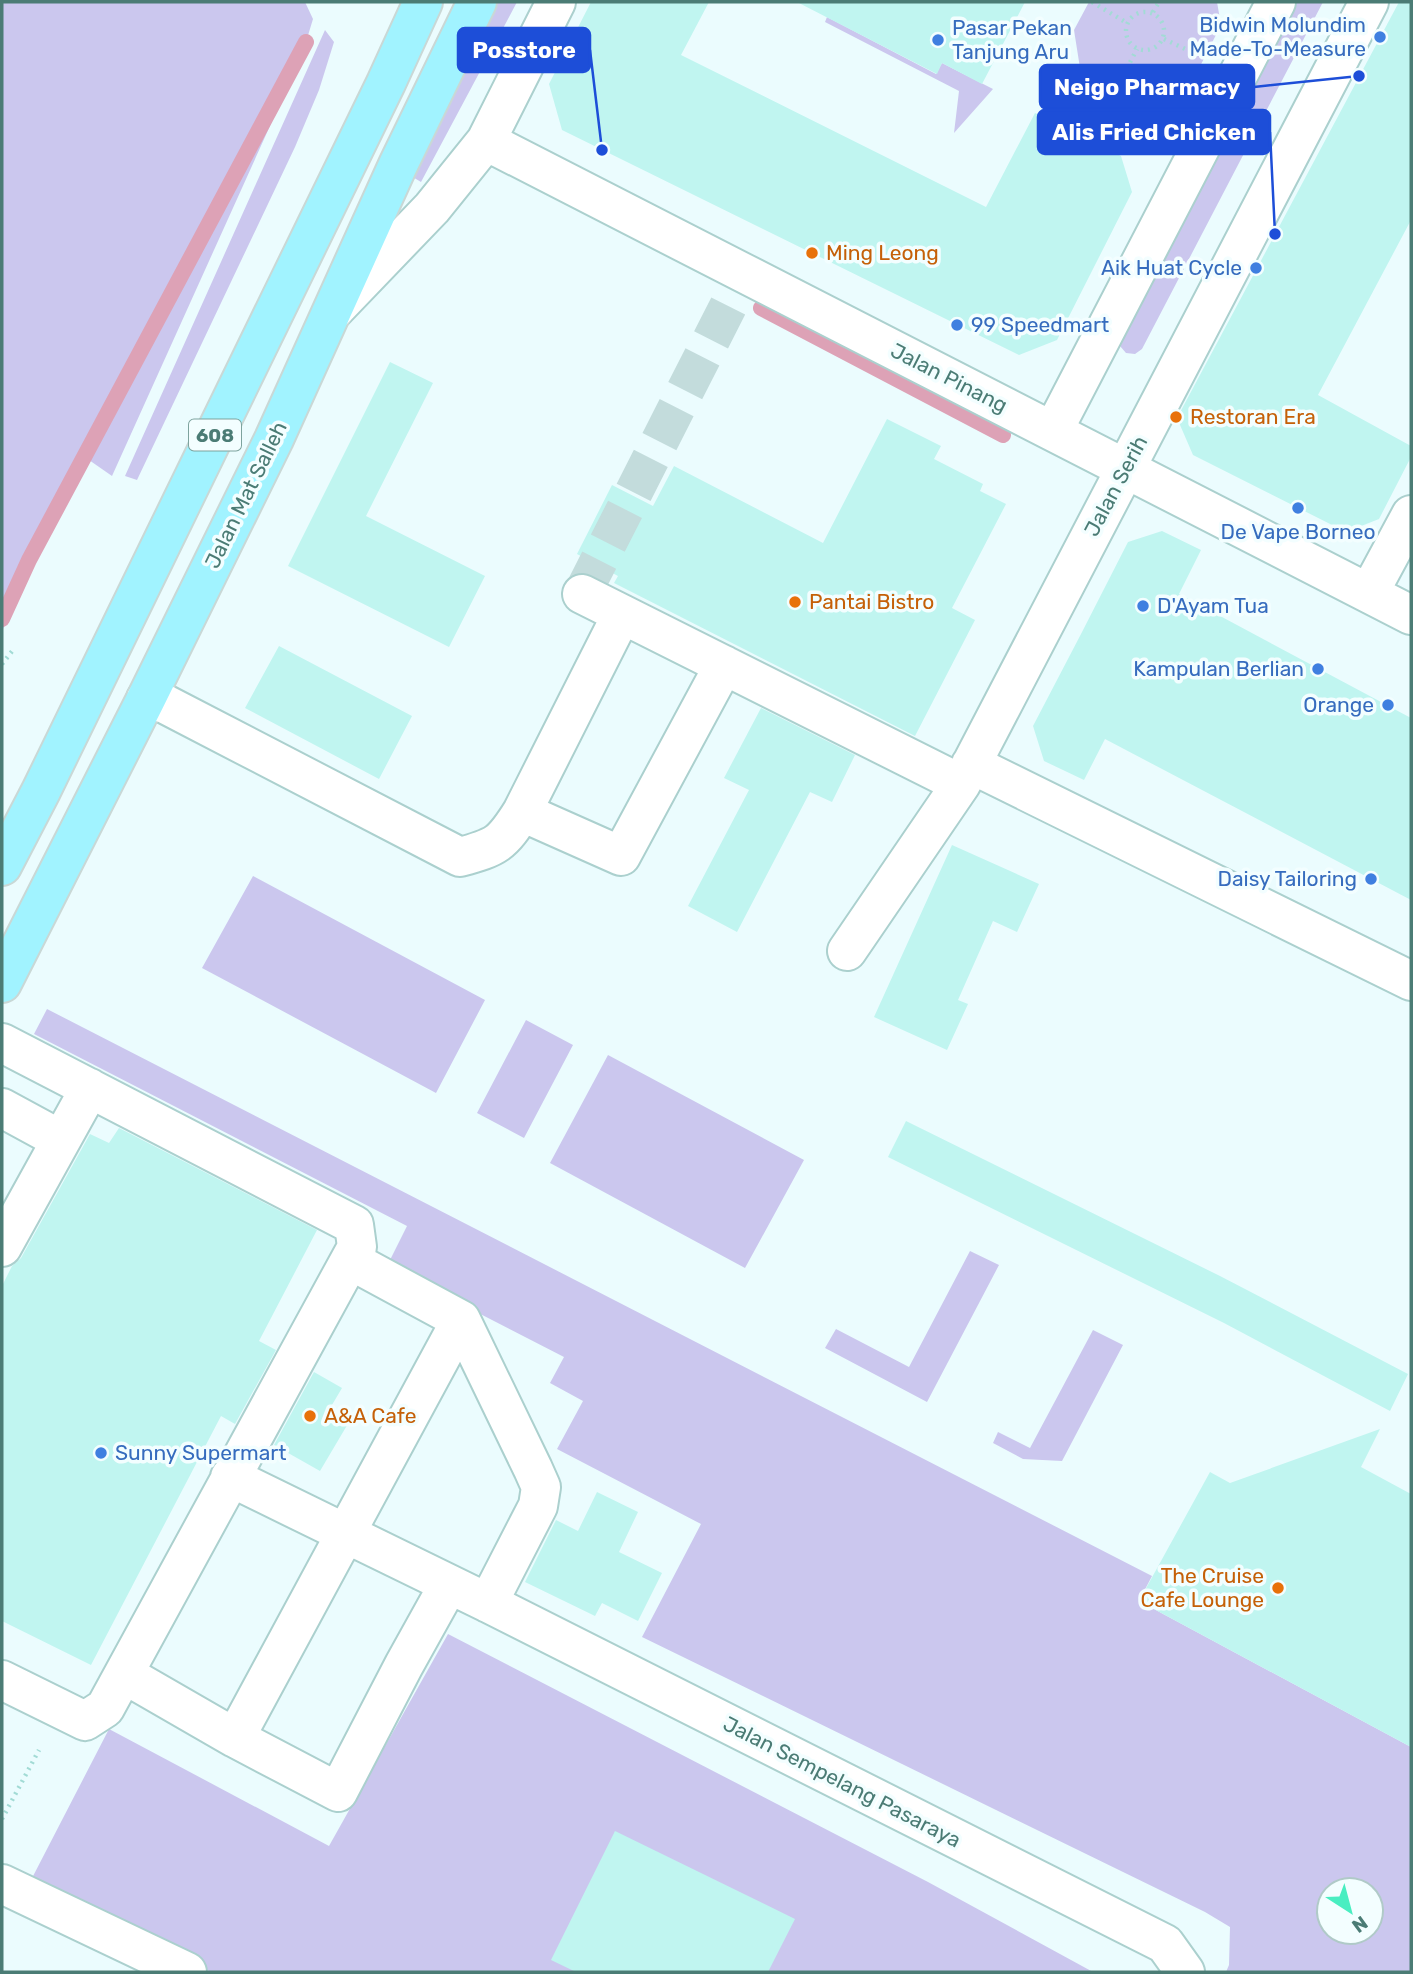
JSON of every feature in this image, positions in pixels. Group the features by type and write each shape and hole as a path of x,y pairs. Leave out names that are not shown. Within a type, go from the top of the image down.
{"main road":[{"name":"608","path":"2,866 96,680 423,2"},
{"name":"Jalan Mat Salleh","path":"2,983 274,439 398,165 477,2"}],"street":[{"path":"331,313 432,208 486,141 556,2"},
{"path":"1053,431 1276,2"},
{"name":"Jalan Serih","path":"848,951 966,774 1369,2"},
{"name":"Jalan Pinang","path":"486,141 1411,615"},
{"path":"1369,593 1411,515"},
{"path":"582,594 724,665 966,774 1411,981"},
{"path":"146,699 165,704 460,857 488,850 506,838 522,812 622,614"},
{"path":"522,812 621,856 724,665"},
{"path":"2,1043 354,1225 357,1247 105,1707 85,1721 2,1680"},
{"path":"2,1247 90,1088"},
{"path":"2,1108 61,1140"},
{"path":"350,1260 461,1320 541,1487 538,1506 488,1603"},
{"path":"235,1738 461,1320"},
{"name":"Jalan Sempelang Pasaraya","path":"230,1478 488,1603 1165,1944 1185,1972"},
{"path":"124,1674 235,1738 338,1792 449,1584"},
{"path":"2,1884 187,1972"}],"path":[{"path":"1092,2 1127,23"},
{"path":"1153,12 1159,2"},
{"path":"1144,11 1153,12 1162,18 1164,39 1157,47 1137,49 1129,42 1125,33 1127,23 1134,15 1144,11"},
{"path":"1164,39 1204,58"},
{"path":"1117,87 1137,49"},
{"path":"2,664 13,650"},
{"path":"2,1819 60,1709"}],"shaded area":[{"path":"2,2 305,2 313,19 302,55 112,476 89,460 34,563 2,631"},
{"path":"493,2 517,2 421,182 411,176"},
{"path":"1089,2 1217,2 1221,25 1188,90 1155,107 1080,68 1074,30"},
{"path":"1297,2 1323,2 1142,349 1135,354 1126,353 1120,346 1122,338"},
{"path":"827,17 936,74 942,63 993,89 954,133 959,91 825,22"},
{"path":"325,30 334,42 319,90 295,147 137,480 125,476"},
{"path":"253,876 485,1000 436,1093 202,968"},
{"path":"47,1009 1152,1576 1139,1601 1411,1747 1411,1972 1226,1972 1229,1965 1230,1927 1205,1912 642,1637 701,1524 557,1449 583,1401 550,1383 564,1357 387,1266 407,1226 34,1034"},
{"path":"526,1020 573,1045 524,1138 477,1113"},
{"path":"608,1055 804,1160 745,1268 550,1163"},
{"path":"970,1251 999,1265 927,1402 825,1348 836,1329 909,1367"},
{"path":"1093,1330 1123,1345 1062,1461 1023,1459 993,1443 998,1432 1030,1448"},
{"path":"448,1634 928,1882 1093,1972 211,1972 30,1882 109,1729 329,1846"}],"building":[{"path":"591,2 709,2 681,55 986,207 1035,113 1121,156 1132,192 1057,340 1019,355 562,130 549,84"},
{"name":"Pasar Pekan Tanjung Aru","path":"797,2 1025,2 982,84 942,63 937,74"},
{"path":"1399,2 1411,2 1411,220 1318,395 1411,446 1411,457 1379,519 1346,532 1193,455 1177,418"},
{"path":"390,362 433,383 366,516 485,576 449,647 288,566"},
{"name":"Pantai Bistro","path":"887,419 941,446 934,459 983,484 980,491 1006,504 952,608 975,620 915,736 614,583 618,576 577,554 612,485 653,506 674,466 823,543"},
{"path":"1162,531 1201,550 1179,594 1411,718 1411,900 1105,739 1084,780 1044,761 1033,726 1128,542"},
{"path":"279,646 412,716 379,779 245,708"},
{"path":"761,708 855,755 832,802 810,792 737,932 688,906 749,790 724,778"},
{"path":"952,845 1039,884 1017,932 993,921 958,1000 968,1004 947,1050 874,1017"},
{"path":"906,1121 1220,1276 1408,1374 1390,1411 1224,1323 888,1157"},
{"name":"Sunny Supermart","path":"119,1128 317,1230 259,1341 276,1350 235,1424 221,1416 91,1665 2,1621 2,1286 12,1266 21,1258 90,1134 109,1143"},
{"name":"A&A Cafe","path":"314,1372 342,1388 329,1410 349,1422 320,1471 274,1445"},
{"name":"The Cruise Cafe Lounge","path":"1380,1429 1361,1467 1411,1494 1411,1747 1139,1601 1210,1472 1230,1483"},
{"path":"597,1492 638,1512 619,1552 662,1573 638,1621 602,1603 595,1616 525,1582 556,1520 578,1531"},
{"path":"615,1831 795,1919 768,1972 576,1972 551,1960"}],"waterway":[{"path":"2,619 29,560 306,42"},
{"path":"761,308 1003,435"}],"tunnel":[{"path":"582,594 745,273"}],"place":[{"name":"Bidwin Molundim Made-To-Measure","path":"1380,37"},
{"name":"Pasar Pekan Tanjung Aru","path":"938,40"},
{"name":"Neigo Pharmacy","path":"1359,76"},
{"name":"Posstore","path":"602,150"},
{"name":"Alis Fried Chicken","path":"1275,234"},
{"name":"Ming Leong","path":"812,253"},
{"name":"Aik Huat Cycle","path":"1256,268"},
{"name":"99 Speedmart","path":"957,325"},
{"name":"Restoran Era","path":"1176,417"},
{"name":"De Vape Borneo","path":"1298,508"},
{"name":"Pantai Bistro","path":"795,602"},
{"name":"D'Ayam Tua","path":"1143,606"},
{"name":"Kampulan Berlian","path":"1318,669"},
{"name":"Orange","path":"1388,705"},
{"name":"Daisy Tailoring","path":"1371,879"},
{"name":"A&A Cafe","path":"310,1416"},
{"name":"Sunny Supermart","path":"101,1453"},
{"name":"The Cruise Cafe Lounge","path":"1278,1588"}]}
